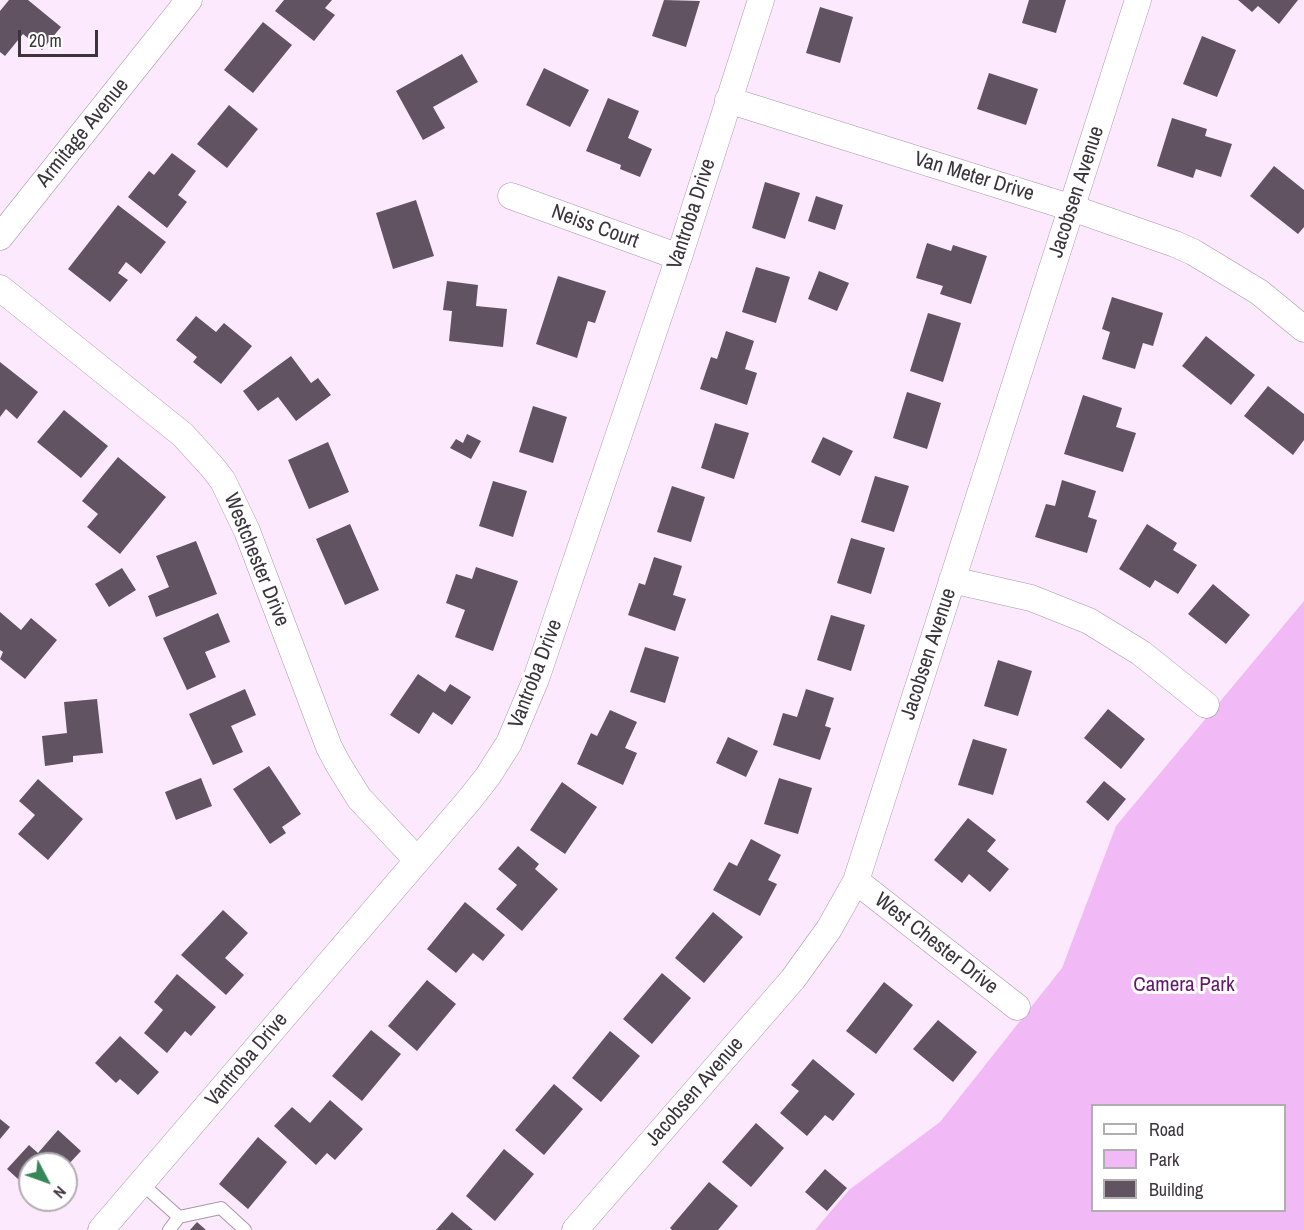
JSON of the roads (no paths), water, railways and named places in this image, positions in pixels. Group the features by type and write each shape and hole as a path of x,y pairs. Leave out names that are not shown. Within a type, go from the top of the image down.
{"street":[{"name":"Armitage Avenue","path":"0,237 189,0"},
{"name":"Vantroba Drive","path":"101,1230 488,776 521,718 679,257 760,0"},
{"name":"Jacobsen Avenue","path":"575,1230 793,979 829,929 855,881 1138,0"},
{"name":"Van Meter Drive","path":"728,100 1072,208 1175,244 1193,252 1259,292 1304,328"},
{"name":"Neiss Court","path":"511,196 679,257"},
{"name":"Westchester Drive","path":"0,288 183,435 223,481 247,531 329,747 359,798 417,860"},
{"path":"952,580 1031,598 1089,621 1141,653 1206,705"},
{"name":"West Chester Drive","path":"855,881 1017,1007"}],"lane":[{"path":"141,1183 179,1217"},
{"path":"169,1230 179,1217 221,1208 245,1230"}],"park label":[{"name":"Camera Park","path":"1184,985"}]}
